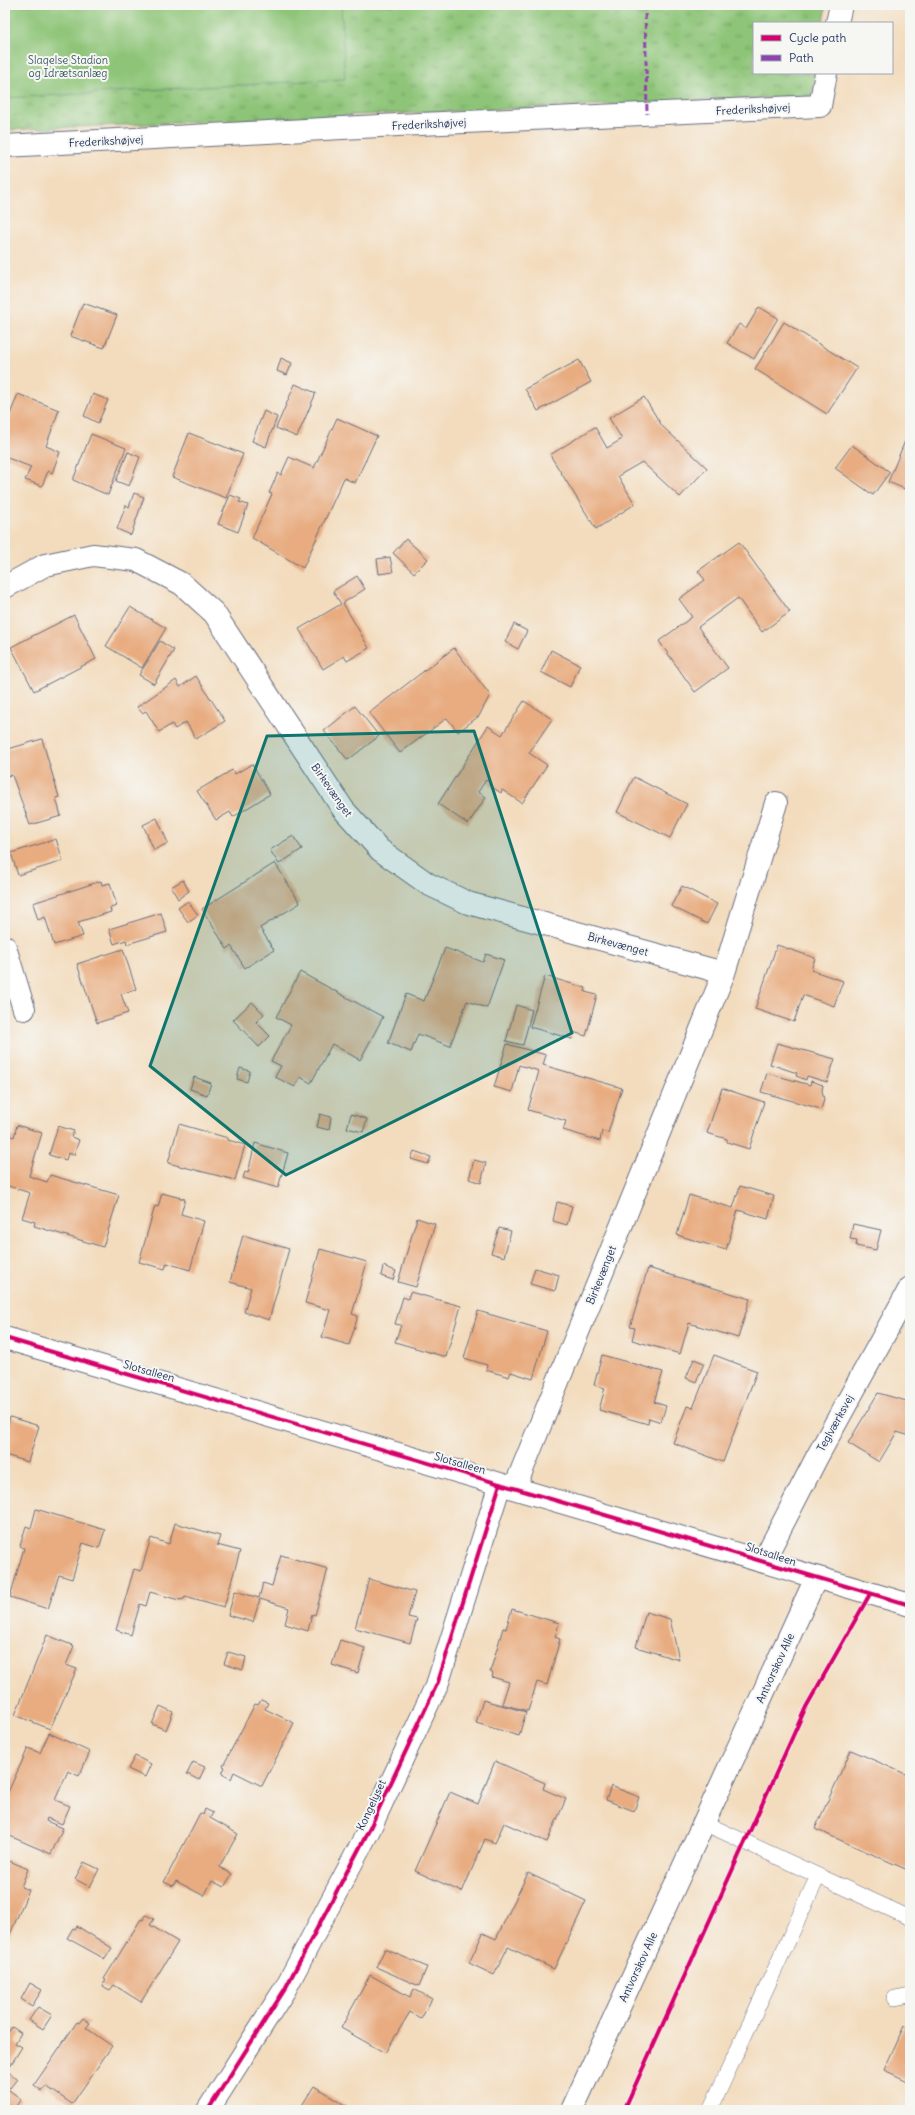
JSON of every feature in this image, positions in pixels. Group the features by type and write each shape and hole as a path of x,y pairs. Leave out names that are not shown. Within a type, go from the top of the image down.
{"street":[{"path":"837,22 840,5"},
{"name":"Frederikshøjvej","path":"5,146 406,125 820,106 826,74"},
{"name":"Birkevænget","path":"5,587 45,565 93,556 136,560 182,584 214,613 343,809 380,850 428,884 468,903 724,973"},
{"name":"Birkevænget","path":"507,1486 724,973 776,803"},
{"path":"5,947 24,1009"},
{"name":"Teglværksvej","path":"764,1560 816,1457 910,1288"},
{"name":"Slotsalleen","path":"5,1338 764,1560 816,1578 910,1605"},
{"name":"Kongelyset","path":"208,2110 285,1989 369,1830 438,1682 507,1486"},
{"name":"Antvorskov Alle","path":"572,2110 816,1578"}],"lane":[{"path":"704,1823 910,1918"},
{"path":"710,2110 818,1876"},
{"path":"894,1998 910,1995"}],"highlighted area":[{"path":"474,731 572,1033 286,1175 150,1066 267,736"}],"green space":[{"name":"Slagelse Stadion og Idrætsanlæg","path":"5,5 826,5 823,22 753,22 753,74 815,74 812,96 5,130"},
{"path":"5,5 341,5 345,79 5,98"}],"building":[{"path":"83,303 117,315 104,348 70,336"},
{"path":"759,307 778,318 754,359 727,343 739,324 746,329"},
{"path":"784,322 857,368 827,414 755,369"},
{"path":"281,358 292,363 287,375 277,371"},
{"path":"579,360 591,382 538,411 525,389"},
{"path":"295,384 316,393 297,437 276,428"},
{"path":"18,394 59,410 46,446 60,452 52,473 48,471 42,486 25,480 31,467 5,457 5,427"},
{"path":"93,394 108,400 98,423 84,416"},
{"path":"644,397 662,426 707,468 680,497 642,462 618,476 635,504 596,529 550,455 595,427 607,448 622,439 609,418"},
{"path":"264,411 277,417 266,447 252,441"},
{"path":"337,418 377,436 355,483 344,478 303,568 252,538 272,494 269,493 278,473 281,475 289,457 314,468"},
{"path":"910,429 910,491 888,482"},
{"path":"189,433 243,454 226,498 172,477"},
{"path":"91,434 126,448 108,495 73,480"},
{"path":"852,445 890,472 873,495 835,468"},
{"path":"128,452 140,457 129,486 116,481"},
{"path":"134,493 144,497 131,535 117,529 126,505 129,507"},
{"path":"230,495 241,499 239,502 248,505 238,532 218,524"},
{"path":"406,539 428,559 414,573 393,553"},
{"path":"739,542 790,612 762,632 738,598 698,627 728,668 695,692 659,641 692,617 679,599 705,580 698,571"},
{"path":"390,557 393,572 379,574 377,559"},
{"path":"357,576 365,589 343,603 369,648 347,661 344,656 323,669 299,629 341,604 333,591"},
{"path":"130,607 166,628 142,668 106,646"},
{"path":"74,615 96,659 34,691 11,647"},
{"path":"514,624 527,631 518,649 505,642"},
{"path":"160,641 174,650 154,684 139,675"},
{"path":"454,648 490,695 479,716 458,732 447,718 400,753 369,713"},
{"path":"551,650 580,665 570,687 541,672"},
{"path":"196,676 225,721 196,739 186,722 175,729 172,724 159,732 146,711 142,713 137,707 176,680 180,687"},
{"path":"524,701 552,719 529,753 547,765 522,803 502,790 501,793 489,785 490,783 486,780 478,792 486,797 468,824 438,804 488,726 502,735"},
{"path":"355,706 379,736 348,760 324,731"},
{"path":"42,739 59,797 56,798 61,816 30,825 12,775 7,776 5,750"},
{"path":"252,764 270,794 233,817 230,812 216,820 197,791 232,770 235,774"},
{"path":"634,777 687,804 670,838 617,812"},
{"path":"157,818 168,843 154,850 143,825"},
{"path":"293,836 302,849 279,864 270,850"},
{"path":"56,839 63,861 18,875 11,853"},
{"path":"275,863 300,903 260,928 274,950 245,968 231,946 227,949 202,909"},
{"path":"183,880 189,891 178,899 171,887"},
{"path":"101,881 102,885 110,883 117,906 110,908 111,912 78,922 83,936 54,945 45,917 38,920 33,903"},
{"path":"682,886 717,904 707,924 671,906"},
{"path":"188,901 198,915 188,922 178,908"},
{"path":"161,913 167,932 127,944 126,940 114,944 109,929"},
{"path":"777,945 815,958 811,970 843,981 834,1006 803,995 794,1022 755,1009"},
{"path":"445,948 483,962 486,954 504,960 487,1008 467,1001 450,1046 418,1034 411,1052 388,1043 406,994 424,1001"},
{"path":"123,949 136,989 121,994 128,1013 97,1023 77,964"},
{"path":"300,972 383,1017 360,1060 332,1044 311,1083 300,1077 295,1087 275,1077 281,1066 271,1061 291,1025 276,1017"},
{"path":"545,976 586,988 585,992 597,995 586,1036 573,1032 572,1039 530,1027"},
{"path":"252,1002 264,1014 256,1022 270,1036 259,1047 233,1020"},
{"path":"516,1005 532,1010 523,1045 506,1041"},
{"path":"777,1043 835,1059 827,1082 807,1076 806,1080 796,1076 797,1073 770,1064"},
{"path":"507,1044 546,1055 543,1065 622,1088 608,1133 602,1131 600,1141 563,1130 566,1121 528,1110 539,1071 519,1065 512,1092 494,1087"},
{"path":"240,1068 250,1071 247,1082 237,1079"},
{"path":"767,1073 810,1085 811,1081 823,1085 822,1090 824,1100 821,1109 761,1092"},
{"path":"194,1077 211,1083 207,1095 190,1089"},
{"path":"722,1088 764,1102 749,1149 727,1142 727,1139 707,1133"},
{"path":"320,1114 331,1117 329,1130 317,1127"},
{"path":"351,1114 367,1119 363,1132 347,1128"},
{"path":"179,1124 228,1138 228,1140 245,1145 235,1180 168,1163"},
{"path":"17,1125 42,1133 29,1176 47,1182 50,1175 119,1195 103,1247 34,1226 35,1222 22,1218 30,1193 5,1185 5,1134 14,1137"},
{"path":"58,1126 74,1131 71,1137 79,1140 74,1155 68,1153 66,1160 49,1155"},
{"path":"255,1143 288,1153 278,1188 243,1178 245,1172 248,1173"},
{"path":"414,1151 431,1157 428,1164 411,1159"},
{"path":"474,1160 486,1163 481,1183 469,1179"},
{"path":"740,1186 774,1196 768,1219 738,1210 726,1250 677,1235 689,1195 733,1208"},
{"path":"162,1193 185,1199 181,1214 204,1221 190,1270 167,1263 165,1269 139,1262 155,1206 158,1207"},
{"path":"557,1202 572,1206 567,1225 553,1221"},
{"path":"417,1218 435,1224 416,1287 398,1282"},
{"path":"853,1224 881,1230 876,1250 856,1246 857,1240 850,1239"},
{"path":"499,1228 511,1231 504,1257 491,1253"},
{"path":"243,1235 289,1249 269,1320 244,1312 251,1288 230,1282"},
{"path":"320,1249 367,1262 352,1314 358,1316 349,1345 322,1337 330,1310 305,1303"},
{"path":"383,1266 396,1271 393,1280 381,1276"},
{"path":"535,1268 559,1275 555,1291 530,1284"},
{"path":"648,1268 750,1299 738,1338 689,1323 680,1354 632,1340 635,1328 630,1327"},
{"path":"410,1292 461,1306 446,1357 395,1342 401,1325 395,1324 403,1297 408,1299"},
{"path":"478,1311 547,1331 533,1379 511,1372 509,1377 486,1370 487,1365 464,1358"},
{"path":"602,1355 663,1372 654,1402 666,1406 661,1422 649,1418 648,1424 599,1410 605,1388 594,1385"},
{"path":"714,1355 757,1371 723,1462 673,1443 687,1406 693,1408"},
{"path":"694,1359 704,1363 696,1382 686,1378"},
{"path":"878,1393 910,1402 910,1436 897,1432 879,1462 848,1443"},
{"path":"10,1417 39,1426 28,1462 5,1455 5,1434"},
{"path":"36,1509 105,1530 99,1548 83,1543 72,1579 59,1575 48,1609 10,1597 24,1548 20,1546 26,1526 31,1528"},
{"path":"175,1523 220,1536 217,1545 240,1551 224,1607 185,1596 184,1599 179,1600 150,1592 146,1606 140,1604 131,1635 116,1630 134,1569 141,1571 151,1538 169,1544"},
{"path":"281,1555 328,1569 315,1615 312,1614 308,1631 285,1624 289,1608 260,1599 253,1622 228,1615 235,1591 259,1598 263,1583 272,1586"},
{"path":"369,1579 415,1592 408,1617 417,1619 410,1643 355,1628"},
{"path":"512,1609 559,1623 555,1637 560,1639 547,1685 537,1682 528,1711 502,1704 509,1682 492,1677 493,1673 490,1672 503,1628 506,1629"},
{"path":"646,1612 670,1619 679,1660 636,1647"},
{"path":"47,1635 74,1646 66,1665 77,1669 50,1729 15,1715"},
{"path":"340,1640 365,1648 358,1673 332,1665"},
{"path":"228,1652 246,1657 243,1670 224,1664"},
{"path":"261,1700 268,1703 265,1709 294,1723 262,1786 234,1772 231,1779 222,1774 225,1767 223,1766 255,1704 258,1705"},
{"path":"483,1700 526,1712 519,1736 476,1723"},
{"path":"160,1706 173,1712 166,1730 152,1724"},
{"path":"49,1733 90,1752 79,1776 68,1771 55,1800 70,1806 62,1824 47,1818 46,1821 63,1828 51,1854 5,1834 5,1799 28,1748 40,1753"},
{"path":"851,1750 910,1776 910,1871 815,1829"},
{"path":"135,1756 151,1764 145,1777 128,1769"},
{"path":"495,1761 545,1783 543,1789 566,1799 547,1842 504,1823 495,1843 485,1839 462,1892 415,1871 450,1792 478,1804"},
{"path":"193,1762 205,1767 199,1780 187,1774"},
{"path":"611,1786 639,1797 634,1811 606,1800"},
{"path":"205,1809 213,1813 210,1818 238,1834 219,1867 232,1874 224,1887 212,1881 204,1896 176,1881 173,1886 164,1882 200,1813 203,1815"},
{"path":"5,1859 28,1869 21,1887 29,1890 5,1946"},
{"path":"84,1862 99,1869 90,1887 75,1879"},
{"path":"528,1873 586,1901 554,1969 508,1947 494,1975 469,1963 483,1933 496,1939"},
{"path":"146,1915 154,1919 150,1925 178,1942 141,2002 114,1985 110,1990 102,1986 106,1980 104,1979 141,1919 143,1920"},
{"path":"77,1926 112,1948 105,1959 67,1938 73,1928 75,1929"},
{"path":"385,1949 427,1967 419,1986 376,1967"},
{"path":"370,1975 410,1997 414,1989 432,1999 421,2019 410,2012 385,2053 341,2028"},
{"path":"30,1983 42,1990 32,2006 21,1999"},
{"path":"38,2007 52,2015 43,2029 29,2020"},
{"path":"83,2018 90,2023 86,2028 112,2046 72,2104 46,2086 42,2091 34,2085 77,2022 79,2023"},
{"path":"904,2026 910,2029 910,2082 884,2070"},
{"path":"12,2027 21,2033 15,2043 22,2047 8,2069 5,2067 5,2037"},
{"path":"9,2072 17,2079 10,2088 5,2084 5,2077"},
{"path":"314,2086 348,2107 345,2110 299,2110"},
{"path":"5,2087 21,2099 14,2109 5,2102"}],"marked path":[{"path":"645,5 647,114"}],"cycle path":[{"path":"5,1338 910,1605"},
{"path":"208,2110 285,1989 369,1830 438,1682 500,1484"},
{"path":"624,2110 806,1707 870,1594"}]}
